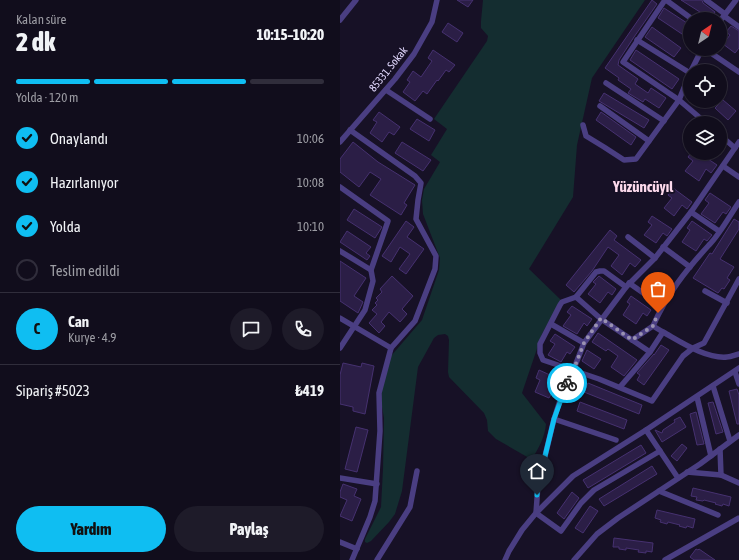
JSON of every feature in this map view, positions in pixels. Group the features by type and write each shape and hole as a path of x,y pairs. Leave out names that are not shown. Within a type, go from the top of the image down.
{"street":[{"path":"340,20 356,0"},
{"name":"85331. Sokak","path":"340,142 386,90 414,54 432,22 437,0"},
{"path":"683,12 666,0 623,62 679,100 698,116"},
{"path":"706,0 720,12"},
{"path":"726,12 736,0"},
{"path":"727,17 739,27"},
{"path":"637,40 683,68"},
{"path":"714,56 739,72"},
{"path":"606,83 664,121"},
{"path":"386,90 430,119"},
{"path":"583,125 586,136 624,160 636,158 679,100 683,90"},
{"path":"600,106 649,141"},
{"path":"350,130 415,176 421,183 416,219 436,256 435,269 415,321 392,348 379,393 380,431 375,501 352,560"},
{"path":"727,141 735,148"},
{"path":"536,513 538,485 554,419 564,388 573,371 584,343 601,318 628,285 655,258 692,212 739,142"},
{"path":"723,166 739,177"},
{"path":"340,187 388,221 371,270 373,281 365,310 340,348"},
{"path":"632,340 653,326 664,302 701,252 710,245 739,202"},
{"path":"692,212 719,231"},
{"path":"628,237 655,258"},
{"path":"663,247 690,267"},
{"path":"340,250 371,270"},
{"path":"664,302 649,296 600,270 596,272 576,297 562,302 540,344 540,353 543,360 620,387 652,401 683,356 693,348 704,343 739,279"},
{"path":"705,291 726,303"},
{"path":"576,297 601,318 650,352"},
{"path":"340,318 392,348"},
{"path":"551,324 584,343"},
{"path":"653,326 693,348 714,356 727,357 739,354"},
{"path":"620,387 650,352 663,332"},
{"path":"505,560 522,530 536,513 573,476 737,370 739,384"},
{"path":"713,386 730,441"},
{"path":"697,397 711,456"},
{"path":"554,419 616,440"},
{"path":"646,430 678,478"},
{"path":"574,560 597,534 618,518 711,456 739,435"},
{"path":"720,449 721,476"},
{"path":"536,513 561,531 581,503 594,490 660,451"},
{"path":"377,560 410,507 416,471"},
{"path":"687,472 721,476 739,483"},
{"path":"340,478 377,484"},
{"path":"659,491 718,515"},
{"path":"665,560 739,518"},
{"path":"340,542 357,549"}],"green space":[{"path":"483,0 645,0 592,78 577,145 573,197 529,269 561,300 542,334 522,393 546,424 539,446 532,459 496,439 488,431 487,420 484,413 449,377 448,336 445,334 438,335 434,338 418,367 402,491 395,514 371,541 367,543 365,542 365,539 381,507 384,418 380,396 391,356 422,320 439,270 440,258 423,214 422,200 424,189 440,162 431,155 447,129 434,119 487,41 488,36 481,28"}],"building":[{"path":"457,0 473,0 468,7"},
{"path":"652,0 657,4 619,60 618,65 638,79 635,84 648,93 651,88 666,98 659,108 645,99 643,102 628,93 631,89 605,68"},
{"path":"681,0 702,0 703,3 715,12 700,12"},
{"path":"664,8 683,20 683,35 658,18"},
{"path":"448,23 463,33 457,42 442,32"},
{"path":"731,26 739,31 739,48 735,53 727,47 727,39 730,35 727,31"},
{"path":"652,27 681,48 674,57 645,37"},
{"path":"433,50 455,65 449,72 446,70 427,94 423,91 415,101 403,92 410,82 407,80 413,71 421,77 432,61 428,58"},
{"path":"636,50 679,79 672,89 630,60"},
{"path":"604,93 649,120 644,128 599,101"},
{"path":"727,103 736,111 728,120 727,116 724,116 715,108 727,108"},
{"path":"379,112 400,127 394,135 389,132 382,142 370,133 377,122 373,120"},
{"path":"601,112 636,137 631,145 596,120"},
{"path":"417,119 435,130 429,141 410,129"},
{"path":"353,142 378,162 415,185 404,203 407,205 401,215 370,195 381,179 370,172 359,187 340,172 340,159"},
{"path":"402,142 431,160 423,171 395,153"},
{"path":"692,160 710,160 717,165 711,173 706,169 699,181 685,171 693,161"},
{"path":"673,188 692,202 687,209 682,205 674,216 664,208 672,198 668,195"},
{"path":"710,193 731,207 726,214 723,212 715,223 701,214 709,203 705,200"},
{"path":"354,209 382,227 375,238 347,220"},
{"path":"652,216 672,229 667,236 663,233 656,243 644,235 652,225 648,222"},
{"path":"734,219 739,222 739,229 720,259 734,267 727,278 730,280 724,289 722,288 718,293 693,278 710,253 712,254"},
{"path":"406,221 414,227 407,237 424,249 406,274 399,269 410,254 400,247 391,262 382,256"},
{"path":"692,221 712,235 707,241 704,239 696,251 682,242 690,230 687,228"},
{"path":"610,230 617,236 614,240 641,260 635,267 630,263 622,275 611,266 619,255 608,247 592,271 574,292 566,285"},
{"path":"347,231 371,247 366,253 370,256 367,260 340,242"},
{"path":"340,261 366,278 354,296 363,302 358,313 340,301"},
{"path":"392,276 413,296 402,309 407,314 400,322 389,312 381,322 385,326 379,333 369,323 377,314 372,310 377,305 375,303 378,300 376,298 382,292 380,289"},
{"path":"599,276 616,289 612,295 608,292 600,303 588,294 596,284 593,282"},
{"path":"631,296 651,310 647,316 643,313 636,324 623,315 630,304 627,302"},
{"path":"572,306 592,319 587,326 584,323 577,334 563,326 571,315 567,312"},
{"path":"598,333 637,360 624,376 611,367 618,356 608,349 606,351 592,342"},
{"path":"555,334 575,347 570,354 567,352 561,362 548,355 555,344 550,341"},
{"path":"661,345 669,350 644,385 637,380 640,375 637,373"},
{"path":"587,350 601,359 594,369 582,361"},
{"path":"343,363 361,367 362,363 374,366 365,414 353,411 353,407 340,404 340,375"},
{"path":"539,370 561,380 558,388 555,387 549,398 535,392 540,380 536,378"},
{"path":"588,383 642,405 639,414 584,392"},
{"path":"737,389 739,395 739,424 737,424 729,391"},
{"path":"580,402 627,420 624,429 577,411"},
{"path":"713,402 723,432 716,434 708,403"},
{"path":"696,412 704,444 697,445 690,414"},
{"path":"680,417 686,427 662,442 655,430 662,433 663,430 675,422 674,420"},
{"path":"356,427 368,430 357,472 345,469"},
{"path":"682,444 687,448 677,461 671,456"},
{"path":"641,445 646,453 588,488 583,480"},
{"path":"652,466 657,474 604,506 599,499"},
{"path":"343,484 357,489 354,496 361,499 352,521 340,516 347,500 340,497"},
{"path":"693,488 731,497 729,506 723,504 722,506 704,500 696,500 697,497 691,496"},
{"path":"572,492 579,498 564,519 557,513"},
{"path":"590,506 598,511 583,533 575,528"},
{"path":"657,510 695,519 693,528 687,526 686,528 668,522 667,524 660,522 661,520 655,518"},
{"path":"614,538 653,543 652,552 638,552 639,550 626,548 626,550 619,549 619,547 613,547"},
{"path":"696,549 699,549 715,560 694,560 690,557"}],"way so far":[{"path":"567,383 584,343 601,318 632,340 653,326 658,313"}],"district":[{"name":"Yüzüncüyıl","path":"643,186"}],"route":[{"path":"537,495 538,485 554,419 567,383"}]}
